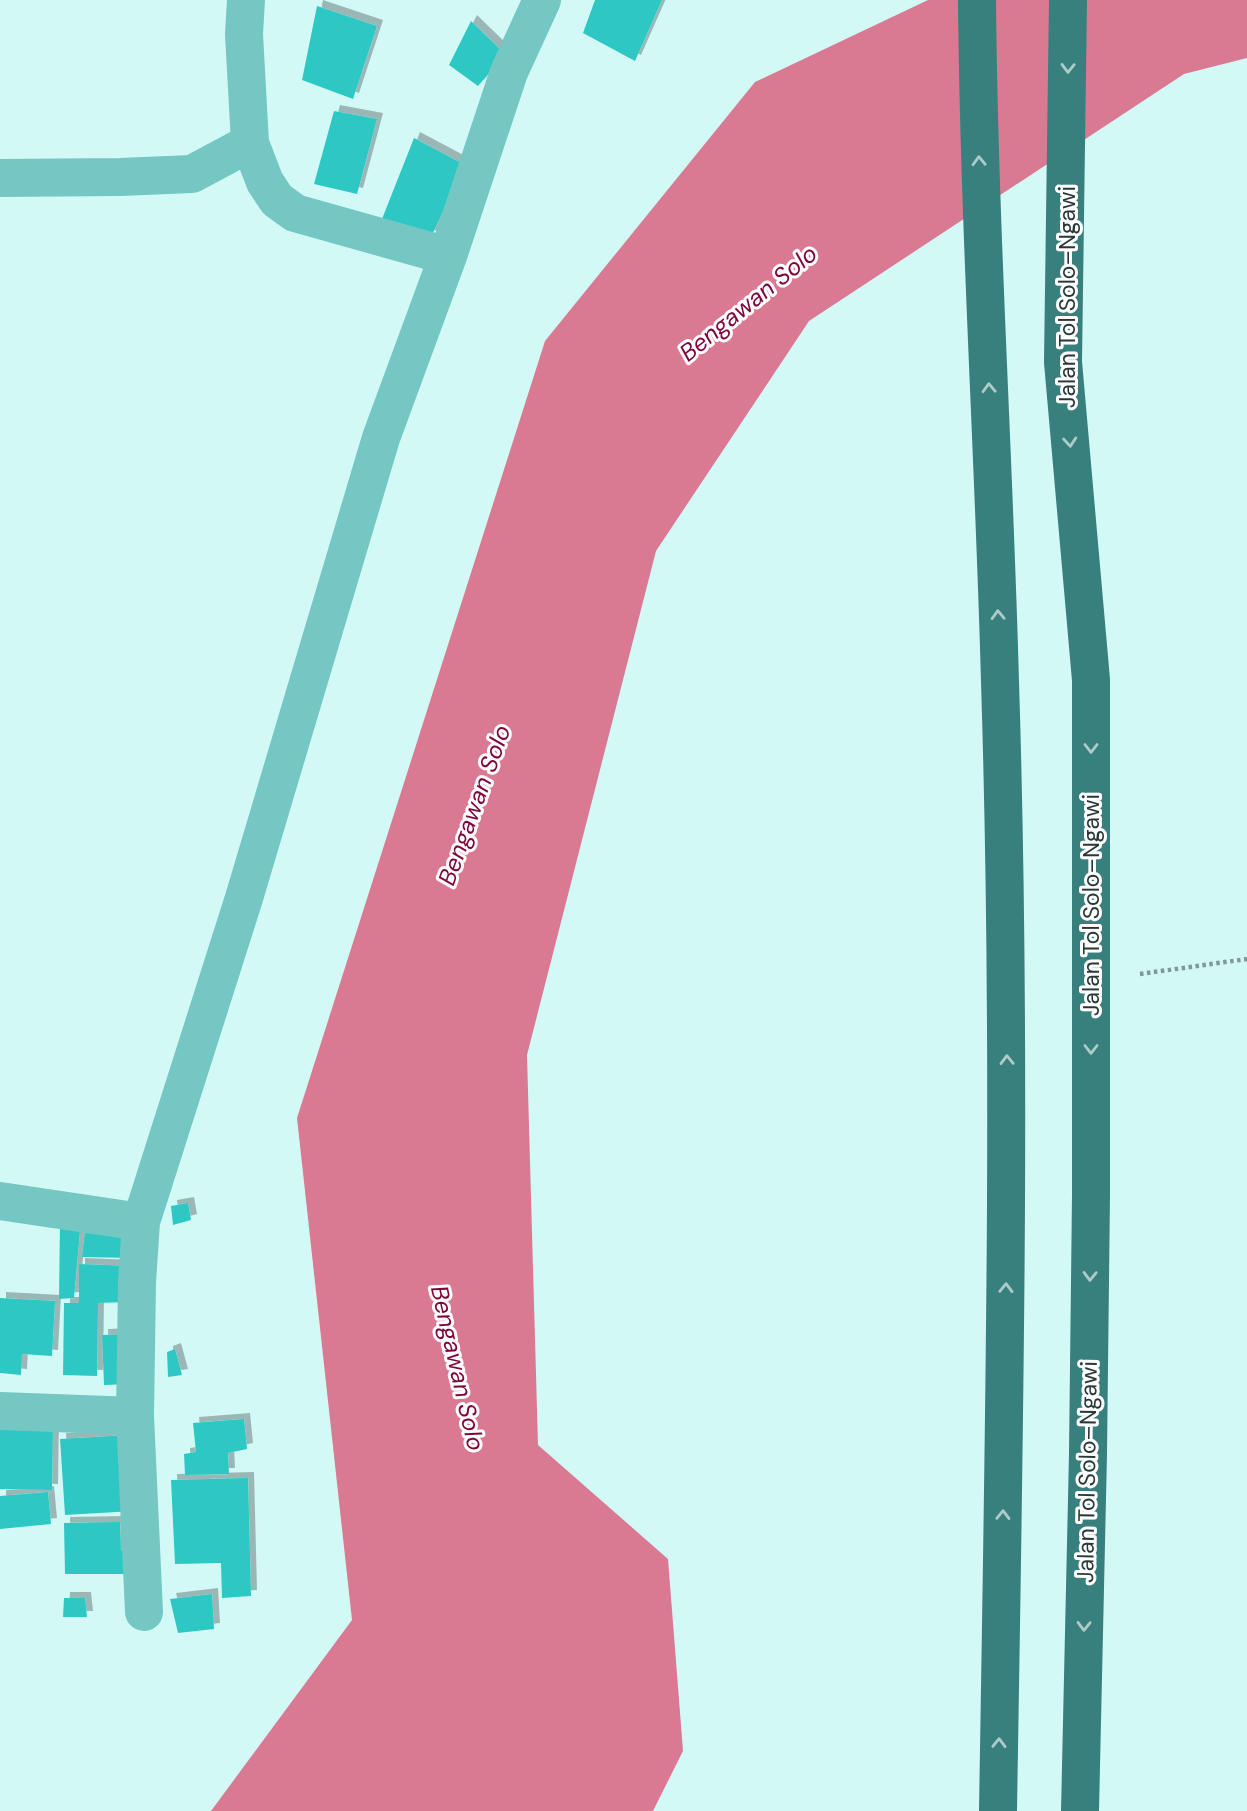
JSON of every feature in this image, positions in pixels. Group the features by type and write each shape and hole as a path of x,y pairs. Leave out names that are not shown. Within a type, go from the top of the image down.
{"highway":[{"path":"977,0 978,134 1000,684 1007,1126 998,1811"},
{"name":"Jalan Tol Solo–Ngawi","path":"1068,0 1063,362 1091,680 1091,1195 1080,1811"}],"street":[{"path":"246,0 244,34 250,143 265,182 286,208 295,214 448,256"},
{"path":"144,1612 135,1416 137,1282 141,1222 244,898 381,438 448,256 509,72 542,0"},
{"path":"0,178 192,174 250,143"},
{"path":"0,1201 141,1222"},
{"path":"0,1411 135,1416"}],"path":[{"path":"1140,974 1247,959"}],"water":[{"name":"Bengawan Solo","path":"928,0 1247,0 1247,58 1184,74 809,321 656,551 527,1055 538,1445 668,1559 683,1751 653,1811 211,1811 352,1620 297,1118 545,341 755,82"}],"building":[{"path":"595,0 662,0 635,61 583,33"},
{"path":"317,6 377,26 353,99 302,80"},
{"path":"471,21 505,54 478,86 449,65"},
{"path":"334,111 377,119 357,194 314,184"},
{"path":"414,138 465,165 431,237 380,224"},
{"path":"188,1203 191,1220 173,1225 171,1206"},
{"path":"87,1214 135,1225 131,1258 82,1257"},
{"path":"60,1219 81,1219 74,1298 59,1299"},
{"path":"79,1264 130,1266 128,1302 98,1303 97,1376 63,1375 64,1303 79,1303"},
{"path":"0,1298 55,1301 52,1356 22,1354 21,1375 0,1373"},
{"path":"129,1334 131,1384 104,1385 102,1335"},
{"path":"175,1349 182,1375 168,1377 167,1352"},
{"path":"244,1419 247,1449 228,1453 229,1474 185,1475 184,1454 196,1452 193,1423"},
{"path":"53,1423 52,1490 0,1489 0,1424"},
{"path":"130,1435 134,1511 65,1515 60,1439"},
{"path":"248,1478 251,1596 222,1598 221,1563 175,1564 171,1480"},
{"path":"48,1492 51,1524 0,1529 0,1496"},
{"path":"120,1522 121,1551 136,1551 137,1574 65,1574 64,1523"},
{"path":"212,1594 214,1629 178,1633 170,1599"},
{"path":"64,1598 85,1598 87,1617 63,1617"}]}
